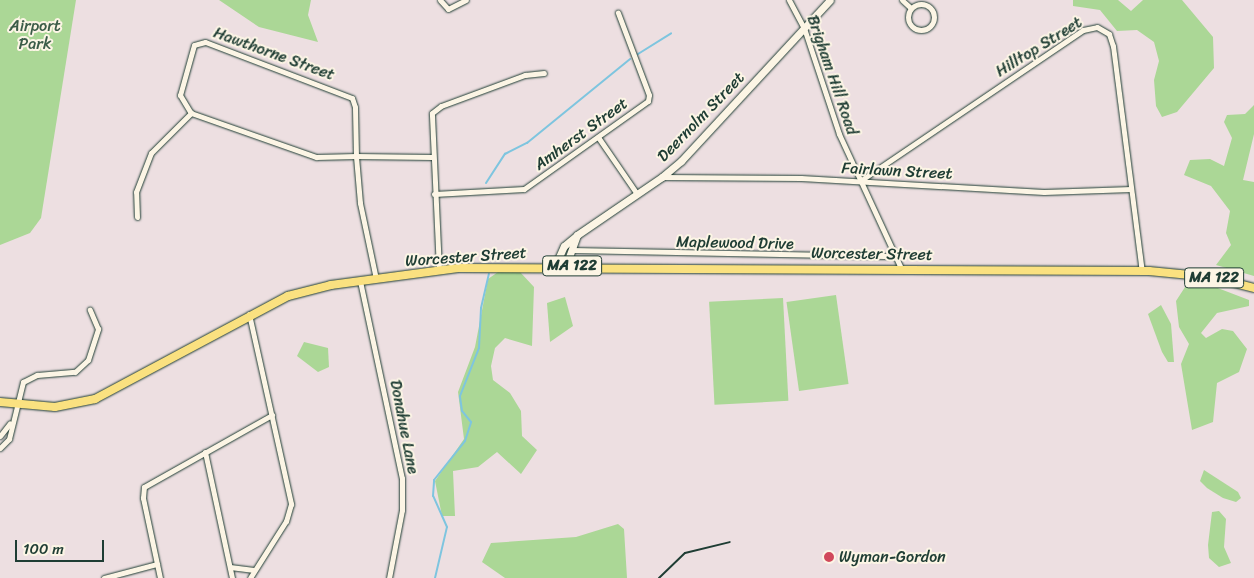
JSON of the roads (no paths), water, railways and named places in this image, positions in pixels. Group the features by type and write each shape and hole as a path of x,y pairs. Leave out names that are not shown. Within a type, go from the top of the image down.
{"main road":[{"name":"Worcester Street","path":"0,402 16,405 55,407 95,399 249,313 304,291 438,270 566,266 1142,271 1173,272 1254,288"}],"street":[{"path":"440,0 448,9 466,0"},
{"name":"Brigham Hill Road","path":"789,0 804,28 835,125 901,268"},
{"name":"Deernolm Street","path":"566,266 560,259 560,249 577,235 662,177 690,153 830,0"},
{"path":"902,0 911,8 928,6 934,15 931,25 920,30 912,27 908,19 911,8"},
{"name":"Amherst Street","path":"434,194 524,189 598,137 649,98 618,14"},
{"name":"Hilltop Street","path":"860,181 1093,27 1106,32 1112,42 1142,271"},
{"name":"Hawthorne Street","path":"191,113 181,102 180,90 194,45 203,41 348,95 354,103 356,156 376,279"},
{"path":"438,270 430,123 435,109 525,75 544,74"},
{"path":"137,217 136,192 151,153 191,113 311,156 432,157"},
{"path":"598,137 637,194"},
{"name":"Fairlawn Street","path":"662,177 860,181 1044,192 1131,189"},
{"path":"566,266 577,235"},
{"name":"Maplewood Drive","path":"572,250 897,256"},
{"name":"Donahue Lane","path":"360,281 402,474 402,510 389,578"},
{"path":"0,448 9,439 18,390 27,379 69,374 84,365 94,350 98,330 90,310"},
{"path":"249,313 272,415 290,510 250,578"},
{"path":"160,578 142,498 144,487 272,415"},
{"path":"0,436 12,420"},
{"path":"205,452 232,578"},
{"path":"104,578 157,564"},
{"path":"230,567 254,570"}],"waterway":[{"path":"638,54 671,33"},
{"path":"486,183 505,154 527,143 630,59"},
{"path":"435,578 447,527 433,496 434,480 465,441 471,422 462,411 460,396 479,348 481,308 489,274"}],"railway":[{"path":"659,578 685,553 730,542"}],"place":[{"name":"Wyman-Gordon","path":"829,557"}],"park label":[{"name":"Airport Park","path":"35,35"}]}
